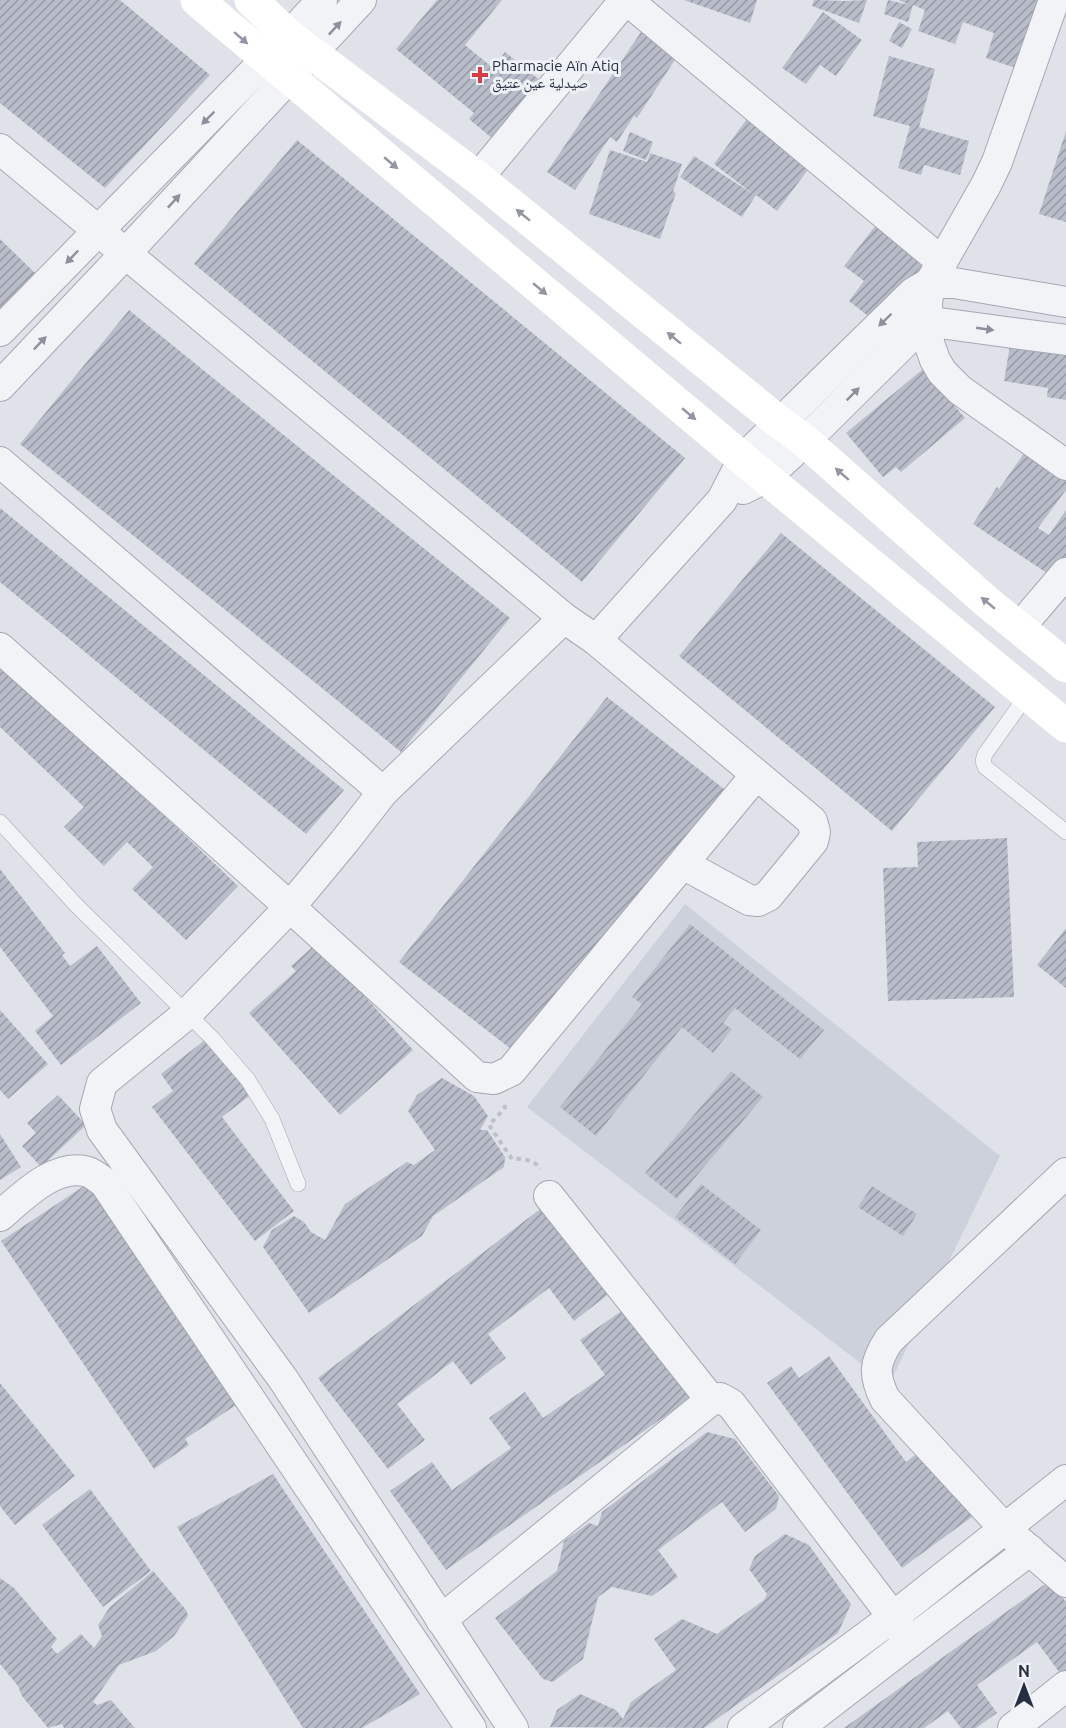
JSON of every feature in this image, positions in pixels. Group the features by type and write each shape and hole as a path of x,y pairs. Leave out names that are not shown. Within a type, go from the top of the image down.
{"street":[{"path":"197,0 754,468 1066,726"},
{"path":"251,0 300,44 478,178 805,441 1019,628 1066,666"},
{"path":"300,44 322,0"},
{"path":"0,386 126,253 300,44 361,0"},
{"path":"478,178 626,0 936,272 954,283 1066,302"},
{"path":"596,640 722,500 754,468 779,422 936,272 997,162 1054,0"},
{"path":"0,331 98,229 278,69"},
{"path":"0,149 812,821 815,832 813,841 768,896 758,901 749,900 683,864"},
{"path":"936,272 927,323 929,343 935,360 960,390 1066,465"},
{"path":"754,468 805,441 918,328 927,323 1066,340"},
{"path":"0,462 383,792"},
{"path":"1019,628 1066,573"},
{"path":"513,1728 283,1379 102,1130 95,1109 102,1083 187,1014 290,907 383,792 564,618"},
{"path":"0,648 477,1077 494,1079 512,1071 756,774"},
{"path":"0,1216 38,1184 71,1170 89,1173 104,1182 471,1728"},
{"path":"1066,1173 889,1340 876,1362 879,1387 885,1399 1005,1529 1066,1582"},
{"path":"549,1196 711,1400"},
{"path":"441,1620 711,1400 720,1398 731,1404 893,1617 909,1643"},
{"path":"743,1728 893,1617 1066,1480"},
{"path":"798,1728 1030,1550"},
{"path":"1013,1728 1066,1686"}],"lane":[{"path":"1028,694 985,754 983,761 985,767 1066,832"},
{"path":"0,822 77,906 213,1038 248,1080 272,1119 298,1184"}],"path":[{"path":"494,1079 505,1108 489,1125 512,1159 523,1158 538,1164 544,1175 549,1196"}],"shaded area":[{"path":"685,904 1000,1156 889,1385 527,1107"}],"building":[{"path":"0,0 120,0 210,75 105,188 0,103"},
{"name":"Pharmacie Aïn Atiq صيدلية عين عتيق","path":"437,0 502,0 465,45 493,68 505,52 541,81 493,139 469,119 474,113 396,49"},
{"path":"684,0 757,0 750,23"},
{"path":"814,0 867,0 859,23 812,6"},
{"path":"888,0 909,5 899,0 1044,0 1019,69 986,58 994,33 963,22 955,44 918,31 925,10 913,5 908,22 884,14"},
{"path":"823,12 862,40 836,76 820,65 806,84 782,68"},
{"path":"899,22 912,29 902,48 889,41"},
{"path":"643,29 680,52 637,118 634,116 617,142 610,137 575,190 547,172"},
{"path":"889,56 935,69 919,127 969,141 960,175 924,165 921,175 898,168 910,126 873,116"},
{"path":"752,112 816,159 777,211 756,195 742,217 680,177 694,156 753,194 714,164"},
{"path":"1066,131 1066,222 1039,214"},
{"path":"630,132 653,142 646,160 623,151"},
{"path":"297,140 685,458 582,582 194,264"},
{"path":"610,150 647,162 650,153 682,164 673,192 676,193 660,239 589,214"},
{"path":"876,225 924,263 877,323 849,301 864,281 844,266"},
{"path":"0,239 36,274 0,311"},
{"path":"129,310 510,618 401,752 20,444"},
{"path":"1011,339 1066,347 1066,400 1047,397 1048,388 1004,381"},
{"path":"923,369 965,418 901,472 896,467 883,477 846,433"},
{"path":"1027,449 1066,475 1066,490 1038,528 1049,535 1066,510 1066,563 1056,579 973,524 997,487 999,489"},
{"path":"0,508 344,790 306,834 0,582"},
{"path":"781,533 995,707 892,831 679,656"},
{"path":"0,659 238,886 186,940 132,889 153,867 127,842 104,866 64,827 84,807 0,727"},
{"path":"607,697 724,789 516,1053 399,962"},
{"path":"1007,838 1014,997 888,1001 883,868 918,867 917,842"},
{"path":"0,869 65,953 62,955 70,966 97,946 141,1003 61,1065 35,1031 53,1016 0,947"},
{"path":"690,924 824,1030 800,1059 735,1008 723,1023 732,1029 713,1053 682,1027 596,1136 560,1107 642,1004 632,997"},
{"path":"1066,928 1066,988 1037,965"},
{"path":"317,943 413,1050 340,1115 249,1013 296,971 291,966"},
{"path":"0,1010 48,1064 8,1099 0,1090"},
{"path":"209,1037 252,1094 222,1117 294,1211 255,1241 152,1107 173,1091 161,1074"},
{"path":"731,1071 763,1097 677,1199 645,1173"},
{"path":"442,1078 474,1096 488,1116 480,1130 487,1130 505,1157 504,1167 433,1216 422,1236 309,1313 263,1247 272,1230 294,1216 304,1222 311,1232 325,1240 345,1204 407,1162 414,1165 435,1150 408,1111 417,1095"},
{"path":"58,1095 86,1125 41,1167 22,1146 36,1133 27,1123"},
{"path":"0,1134 21,1167 0,1180"},
{"path":"96,1178 245,1399 185,1439 189,1445 154,1469 1,1241"},
{"path":"701,1184 761,1230 735,1264 675,1217"},
{"path":"872,1186 917,1214 903,1236 858,1207"},
{"path":"543,1207 610,1293 574,1321 549,1288 488,1334 506,1358 471,1385 453,1361 397,1404 425,1440 388,1469 318,1378"},
{"path":"630,1305 694,1396 446,1570 390,1491 432,1462 452,1490 511,1448 489,1418 525,1392 543,1418 605,1375 580,1340"},
{"path":"829,1356 906,1462 927,1446 976,1514 902,1568 767,1383 791,1366 799,1378"},
{"path":"0,1383 75,1476 15,1525 0,1506"},
{"path":"707,1432 735,1439 779,1496 776,1509 745,1532 722,1502 658,1550 678,1577 652,1596 612,1587 598,1597 583,1659 553,1682 543,1679 495,1618 557,1571 564,1541 589,1523 598,1526 602,1512"},
{"path":"273,1474 420,1694 362,1728 303,1728 177,1527"},
{"path":"90,1489 151,1571 103,1607 42,1525"},
{"path":"785,1534 809,1545 851,1604 838,1633 704,1728 550,1727 557,1710 580,1694 616,1710 623,1719 631,1702 676,1670 654,1639 682,1619 717,1634 764,1600 767,1594 749,1569 755,1556"},
{"path":"153,1571 186,1610 188,1616 174,1636 156,1651 119,1665 93,1702 97,1705 111,1700 135,1728 64,1728 62,1724 48,1728 0,1664 0,1578 14,1588 57,1639 51,1647 57,1654 81,1634 94,1648 102,1636 98,1625 110,1607"},
{"path":"1048,1582 1052,1583 1066,1602 1066,1673 1062,1676 1037,1642 977,1685 997,1713 976,1728 961,1728 948,1711 924,1728 844,1728"}],"place":[{"name":"Pharmacie Aïn Atiq صيدلية عين عتيق","path":"480,75"}]}
